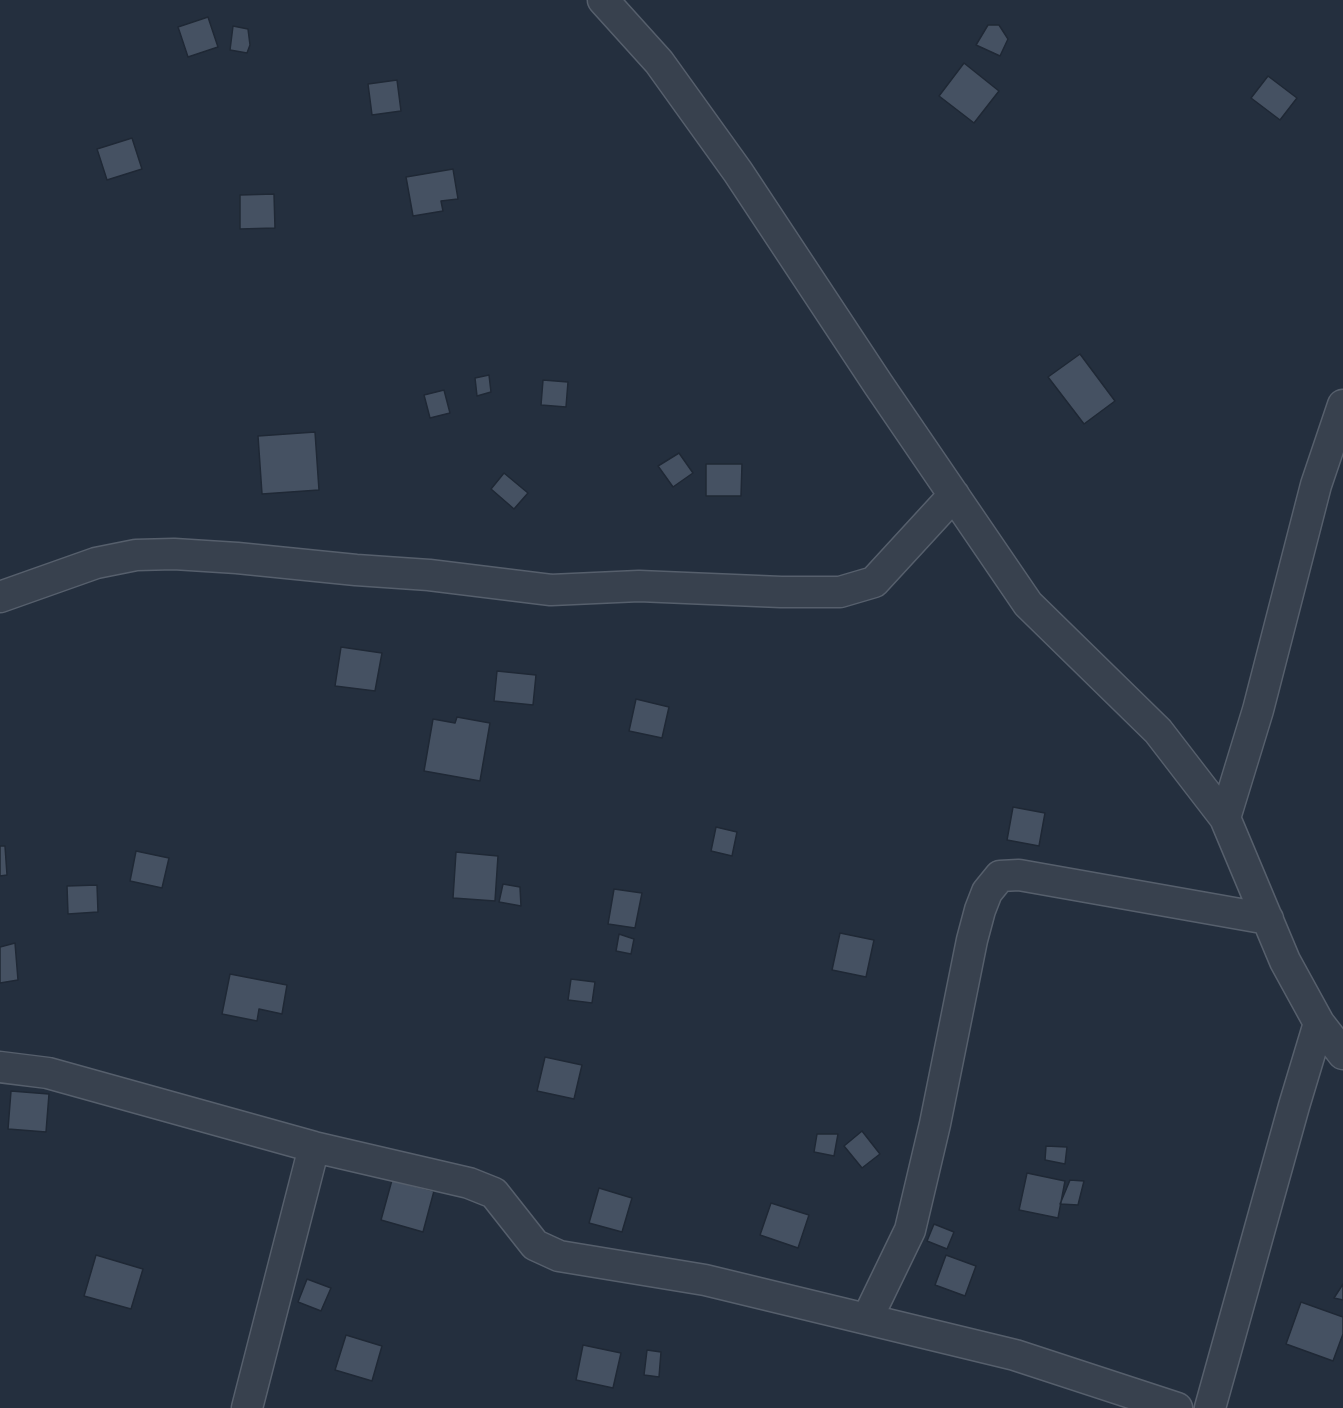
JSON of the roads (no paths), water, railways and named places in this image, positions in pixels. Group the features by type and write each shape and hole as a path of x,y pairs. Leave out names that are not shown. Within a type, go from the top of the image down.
{"street":[{"path":"603,0 659,62 738,172 878,384 1028,604 1158,731 1225,818 1286,961 1319,1023 1343,1054"},
{"path":"1225,818 1258,710 1316,485 1343,405"},
{"path":"0,597 96,563 136,555 174,554 429,575 551,590 639,586 840,592 874,582 954,495"},
{"path":"867,1319 910,1230 974,930 987,892 1000,876 1018,875 1268,919"},
{"path":"1210,1408 1319,1023"},
{"path":"0,1067 48,1073 314,1147 468,1183 494,1193 535,1245 559,1256 705,1280 1015,1355 1178,1408"},
{"path":"247,1408 314,1147"}]}
